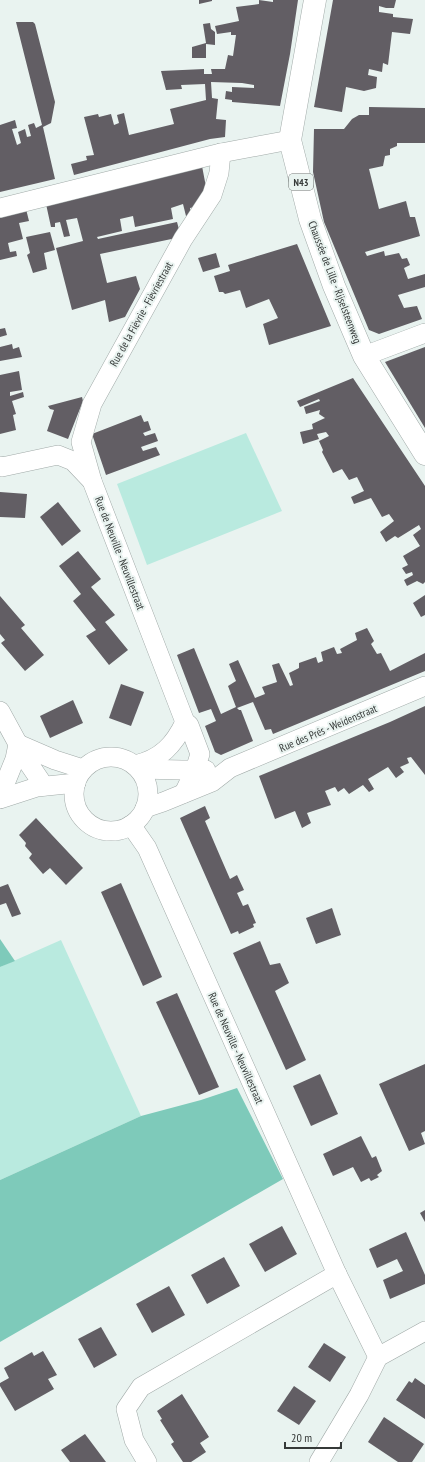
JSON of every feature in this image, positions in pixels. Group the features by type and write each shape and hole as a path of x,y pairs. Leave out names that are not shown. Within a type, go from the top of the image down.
{"main road":[{"name":"Chaussée de Lille - Rijselsteenweg","path":"315,0 290,140 310,219 334,286 364,356 425,454"}],"street":[{"path":"0,208 221,153 290,140"},
{"name":"Rue de la Fièvrie - Fièvriestraat","path":"92,481 81,442 92,404 183,239 212,195 219,173 221,153"},
{"path":"364,356 425,333"},
{"name":"Rue de Neuville - Neuvillestraat","path":"0,466 2,467 58,455 73,461 92,481 185,722 189,725 200,754 195,770 184,793"},
{"name":"Rue des Prés - Weidenstraat","path":"145,808 212,782 230,768 425,686"},
{"path":"0,711 27,762 44,786"},
{"path":"18,744 55,760 80,776 74,794 80,815 88,823 98,828 109,831 120,830 131,825 139,818 148,800 147,784 137,767 164,753 179,736 185,722"},
{"path":"0,796 15,759 18,744"},
{"name":"Rue des Prés - Weidenstraat","path":"0,799 80,776 95,761 108,757 118,757 127,760 137,767 195,770 230,768"},
{"name":"Rue de Neuville - Neuvillestraat","path":"131,825 148,848 337,1274 378,1357"},
{"path":"147,1462 134,1440 126,1409 141,1387 337,1274"},
{"path":"319,1462 359,1395 378,1357 425,1331"}],"green space":[{"path":"246,433 282,511 147,565 117,484"},
{"path":"0,939 15,961 0,967"},
{"path":"61,940 141,1116 0,1180 0,967"},
{"path":"237,1088 283,1179 0,1342 0,1180 141,1116 201,1100"}],"building":[{"path":"199,0 212,0 212,1 199,4"},
{"path":"259,0 273,2 273,0 298,0 280,106 232,102 232,100 225,99 226,91 232,92 232,87 254,88 254,85 211,82 212,98 218,99 216,119 226,120 225,137 210,139 74,175 71,164 87,160 86,156 94,155 84,117 98,114 99,117 111,114 114,125 119,123 117,115 124,113 129,135 174,124 170,109 206,100 205,84 181,85 182,89 166,90 161,71 204,69 204,74 212,74 211,69 225,69 228,55 233,56 236,35 231,35 231,32 217,34 215,26 239,21 236,7 259,4"},
{"path":"333,0 396,0 394,8 379,6 379,12 393,14 393,17 413,19 410,34 392,32 388,65 383,63 382,72 369,69 368,75 377,77 376,88 364,91 346,87 342,112 314,107"},
{"path":"16,22 33,22 35,24 55,102 51,123 43,127 55,179 0,192 0,125 15,120 17,128 12,129 17,145 21,143 18,132 25,129 27,137 31,136 28,125 34,123 36,128 42,125"},
{"path":"210,23 211,29 215,32 215,45 206,44 206,58 192,58 192,47 206,43 203,24"},
{"path":"369,107 425,108 425,143 397,143 397,146 390,149 390,155 385,156 383,166 369,169 379,209 406,201 410,217 415,217 420,236 365,252 367,256 384,251 385,256 399,253 402,259 407,258 410,265 404,268 408,279 425,274 425,287 398,295 404,308 417,306 422,319 379,334 369,330 324,222 313,172 314,129 344,129 352,119 359,115 369,115"},
{"path":"202,166 206,187 195,207 190,208 191,215 186,216 183,204 171,208 173,219 135,227 133,216 120,219 122,231 97,237 98,239 177,222 181,237 100,254 107,283 136,276 140,289 125,317 109,322 105,300 72,310 56,248 83,241 77,218 66,220 70,236 64,237 60,222 55,223 55,227 51,227 46,204"},
{"path":"26,209 29,221 19,223 23,239 8,243 10,252 16,251 17,256 0,260 0,215"},
{"path":"50,232 55,250 44,253 47,269 33,273 27,255 30,253 26,237"},
{"path":"297,244 331,326 269,345 263,324 278,318 269,299 246,308 240,290 225,294 223,292 219,292 214,276 230,271 228,265"},
{"path":"216,253 220,267 203,272 198,258"},
{"path":"5,328 7,335 0,337 0,329"},
{"path":"12,344 13,349 19,347 22,357 0,361 0,347"},
{"path":"425,347 425,428 385,362"},
{"path":"19,371 22,390 10,392 10,396 23,392 24,397 12,401 16,414 13,415 16,430 0,434 0,375"},
{"path":"353,378 425,486 425,582 423,584 417,581 407,586 404,580 413,575 412,572 406,574 402,568 408,565 403,556 420,546 413,535 421,529 419,525 398,538 395,536 386,542 380,532 394,521 389,514 382,517 371,498 354,504 351,497 364,491 357,477 349,480 342,469 333,473 322,452 323,450 319,441 329,436 326,432 317,434 319,439 303,444 300,432 313,429 312,424 325,418 319,414 320,410 306,414 304,407 320,401 319,399 300,407 297,401"},
{"path":"82,397 83,401 68,439 47,431 54,410 50,409 48,406"},
{"path":"141,415 144,422 148,421 151,430 143,433 145,436 155,433 158,441 141,447 143,451 156,447 160,455 106,475 92,434"},
{"path":"0,492 27,494 25,518 0,517"},
{"path":"58,502 81,531 62,546 40,517"},
{"path":"78,551 101,579 91,587 115,615 105,622 128,650 109,665 86,636 96,630 73,601 81,594 59,566"},
{"path":"425,595 425,615 421,617 413,603"},
{"path":"0,596 25,625 21,628 44,655 25,671 1,643 5,640 0,634"},
{"path":"367,628 374,641 371,644 377,654 381,653 390,671 425,653 425,671 273,734 271,729 265,730 253,702 237,708 241,710 253,741 221,755 215,752 205,726 216,721 211,709 199,713 177,655 194,648 221,714 236,707 228,686 236,681 229,664 238,660 255,698 265,694 262,687 277,682 272,665 279,663 290,686 293,685 289,673 299,668 299,663 316,657 318,663 323,661 321,652 334,647 337,654 342,653 340,649 357,640 355,633"},
{"path":"121,684 144,692 131,726 109,718"},
{"path":"73,700 83,723 50,738 40,716"},
{"path":"425,706 425,775 411,757 407,758 409,763 400,767 404,772 396,778 388,767 368,779 374,789 369,792 363,785 349,794 344,788 338,792 335,787 325,791 331,805 307,813 311,823 302,828 295,811 275,819 259,776"},
{"path":"205,806 210,818 205,821 230,879 237,875 244,890 237,893 243,906 248,904 256,923 253,924 254,927 239,934 238,931 231,934 180,818"},
{"path":"36,818 83,868 66,885 50,868 43,874 29,858 32,854 25,846 26,843 19,835"},
{"path":"121,883 162,977 143,986 101,892"},
{"path":"8,884 21,914 12,917 6,903 0,905 0,887"},
{"path":"332,908 341,935 316,944 306,918"},
{"path":"260,941 270,965 280,963 289,983 275,991 306,1060 286,1070 233,953"},
{"path":"177,993 219,1087 199,1095 156,1002"},
{"path":"425,1064 425,1131 421,1133 425,1144 409,1151 379,1084"},
{"path":"320,1074 338,1114 311,1126 293,1086"},
{"path":"361,1136 372,1158 376,1156 382,1171 377,1175 379,1177 371,1181 369,1178 361,1182 353,1167 333,1176 323,1154"},
{"path":"425,1210 425,1222 420,1213"},
{"path":"282,1226 297,1254 265,1272 249,1244"},
{"path":"406,1232 425,1275 425,1284 390,1299 383,1280 403,1271 397,1259 377,1268 369,1249"},
{"path":"224,1257 240,1286 207,1304 191,1275"},
{"path":"169,1286 185,1315 152,1333 136,1304"},
{"path":"101,1327 117,1355 94,1368 78,1339"},
{"path":"324,1343 346,1357 330,1382 308,1367"},
{"path":"43,1351 57,1375 48,1379 54,1389 15,1411 0,1386 0,1383 9,1378 4,1368 32,1352 34,1356"},
{"path":"415,1378 425,1385 425,1419 396,1400 409,1381 412,1383"},
{"path":"294,1386 316,1401 299,1425 277,1411"},
{"path":"182,1394 209,1437 200,1443 206,1452 191,1462 183,1462 171,1444 174,1442 160,1420 162,1419 157,1411"},
{"path":"384,1417 424,1444 412,1462 398,1462 368,1442"},
{"path":"85,1434 106,1462 70,1462 61,1450"}]}
